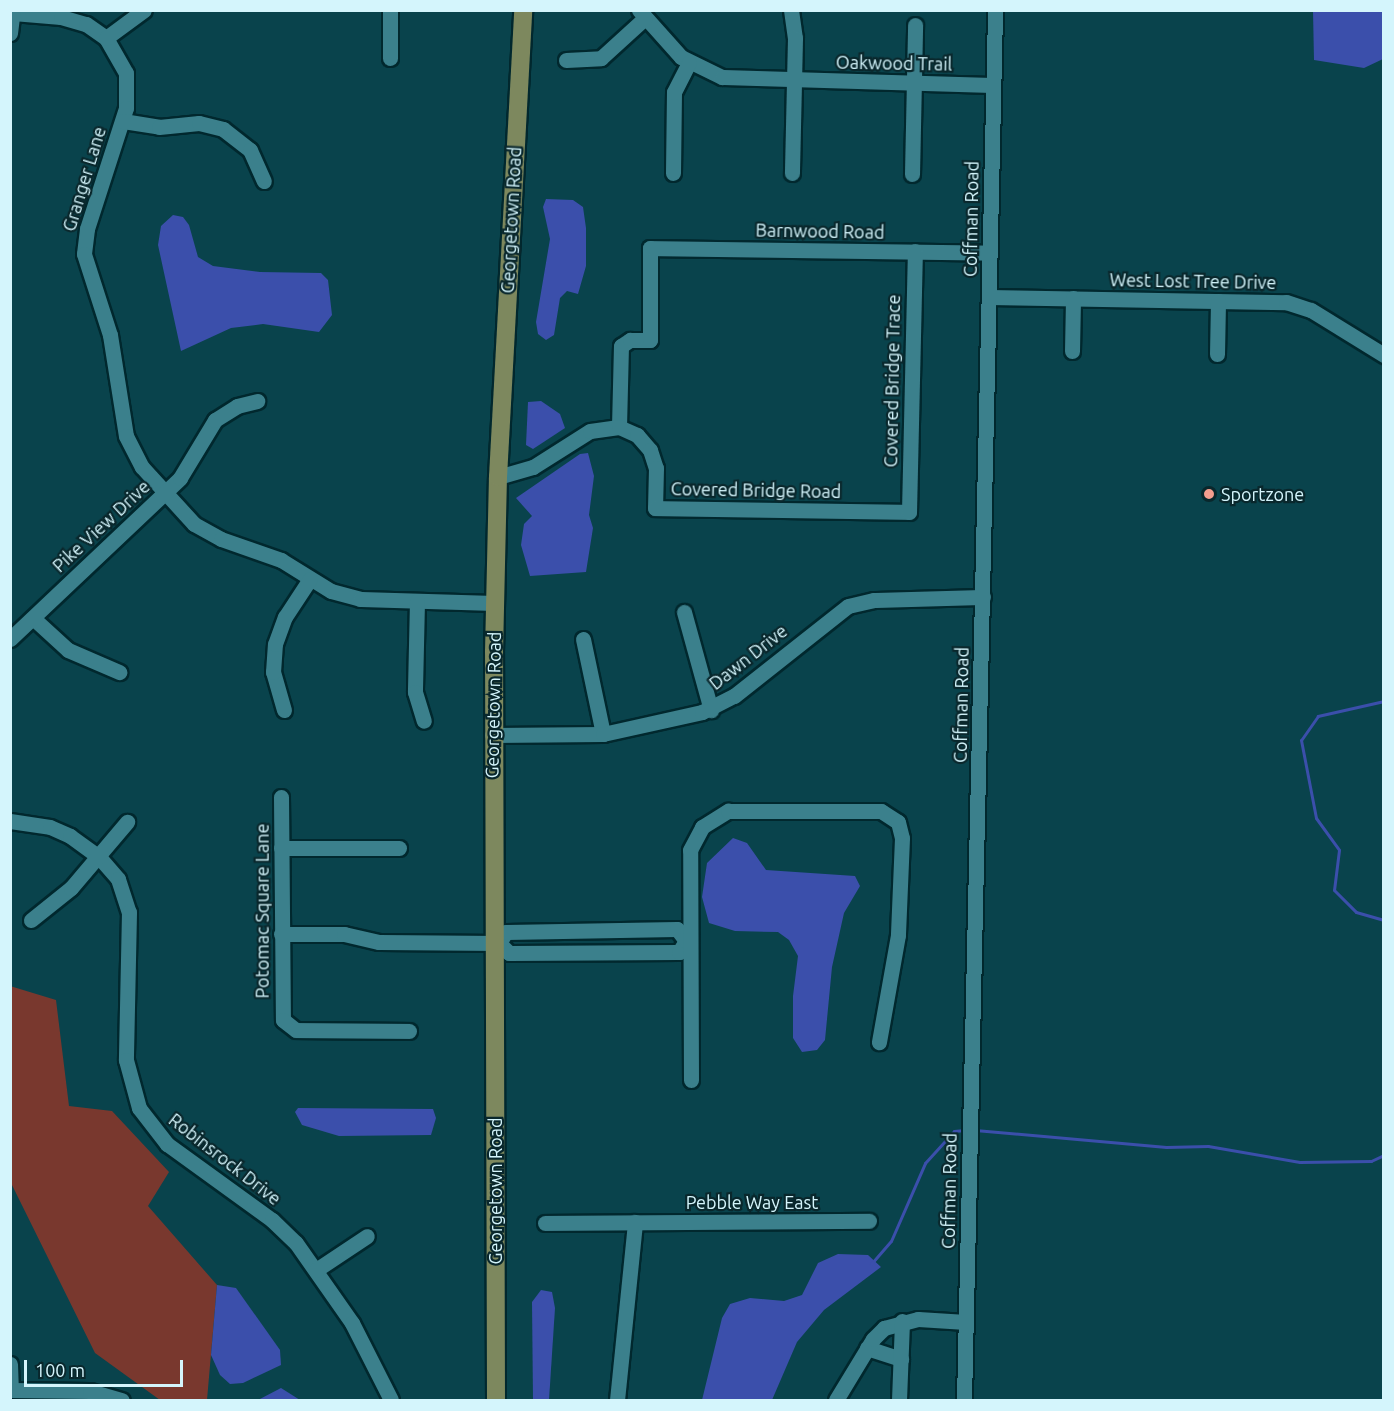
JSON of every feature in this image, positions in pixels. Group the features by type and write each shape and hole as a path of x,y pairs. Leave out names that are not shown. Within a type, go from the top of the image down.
{"main road":[{"name":"Georgetown Road","path":"496,1401 496,943 492,735 498,477 523,10"}],"street":[{"path":"10,33 13,12 71,19 106,38 144,10"},
{"path":"390,10 390,58"},
{"path":"791,10 794,81 792,173"},
{"name":"Coffman Road","path":"964,1401 995,10"},
{"name":"Oakwood Trail","path":"566,60 602,58 642,14 689,63 727,78 993,85"},
{"path":"912,174 915,25"},
{"name":"Granger Lane","path":"106,38 126,73 128,93 123,121 87,229 85,264 110,335 129,444 142,467 165,491"},
{"path":"673,172 674,92 689,63"},
{"path":"123,121 159,127 199,123 223,129 250,150 264,181"},
{"name":"Barnwood Road","path":"619,428 621,346 630,340 650,340 650,248 989,253"},
{"name":"Covered Bridge Trace","path":"909,512 915,251"},
{"name":"West Lost Tree Drive","path":"989,297 1218,301 1300,306 1383,355"},
{"path":"1072,351 1073,298"},
{"path":"1217,354 1218,301"},
{"path":"165,491 184,472 215,420 237,406 257,401"},
{"path":"498,477 533,467 590,431 619,428"},
{"name":"Covered Bridge Road","path":"619,428 641,438 654,459 655,508 909,512"},
{"name":"Pike View Drive","path":"10,639 165,491 194,525 221,540 281,560 331,591 360,599 495,603"},
{"path":"284,710 273,672 275,644 280,626 310,579"},
{"name":"Dawn Drive","path":"492,735 603,734 711,710 849,606 874,600 983,597"},
{"path":"417,601 415,692 424,721"},
{"path":"684,612 711,710"},
{"path":"33,618 68,650 119,672"},
{"path":"583,639 603,734"},
{"name":"Potomac Square Lane","path":"281,797 281,1013 287,1025 296,1030 409,1031"},
{"path":"691,1080 688,941 690,850 698,831 709,820 733,811 877,811 892,816 902,834 898,935 879,1042"},
{"name":"Robinsrock Drive","path":"10,821 54,828 99,857 118,879 127,902 126,1060 139,1108 167,1144 272,1220 316,1270 352,1323 391,1401"},
{"path":"31,920 71,888 127,822"},
{"path":"281,848 399,848"},
{"path":"496,943 506,932 677,929 688,941"},
{"path":"281,934 344,934 379,942 496,943 509,953 679,952 688,941"},
{"name":"Pebble Way East","path":"544,1223 869,1221"},
{"path":"617,1401 635,1222"},
{"path":"316,1270 367,1236"},
{"path":"899,1401 902,1322"},
{"path":"836,1401 867,1348 884,1328 902,1322 966,1322"},
{"path":"867,1348 901,1359"},
{"path":"10,1364 11,1390 90,1391 122,1401"}],"shaded area":[{"path":"10,986 56,1000 69,1106 112,1111 169,1172 148,1206 217,1285 207,1400 160,1400 95,1353 11,1183"}],"water":[{"path":"1313,11 1383,11 1383,59 1364,68 1314,60"},
{"path":"546,199 573,200 583,207 586,228 586,266 578,294 567,291 560,298 554,335 546,340 538,334 536,322 550,239 543,207"},
{"path":"173,215 183,217 189,225 198,257 213,266 260,272 321,273 328,280 332,315 319,332 263,324 231,328 181,351 158,245 161,226"},
{"path":"541,401 560,414 565,428 533,449 526,445 528,402"},
{"path":"588,453 594,476 589,515 593,528 586,572 530,576 521,545 524,524 532,516 516,498 580,454"},
{"path":"733,838 747,843 766,870 855,876 860,886 844,913 832,967 825,1040 817,1050 802,1052 793,1038 793,996 798,956 789,940 778,932 735,931 709,923 702,897 707,863"},
{"path":"298,1108 433,1109 436,1118 431,1135 339,1136 302,1125 295,1112"},
{"path":"838,1254 868,1255 881,1267 824,1310 797,1342 772,1400 702,1400 722,1318 730,1304 750,1298 784,1301 802,1295 818,1263"},
{"path":"217,1285 236,1288 280,1350 281,1365 243,1383 230,1384 220,1375 211,1355"},
{"path":"541,1290 552,1292 555,1308 549,1400 533,1400 532,1302"},
{"path":"281,1388 300,1400 258,1400"}],"waterway":[{"path":"1384,701 1318,716 1301,740 1316,818 1339,850 1334,890 1356,912 1384,920"},
{"path":"871,1264 891,1241 925,1163 954,1131 965,1130"},
{"path":"975,1130 1166,1147 1208,1146 1300,1162 1371,1161 1384,1155"}],"place":[{"name":"Sportzone","path":"1209,494"}]}
